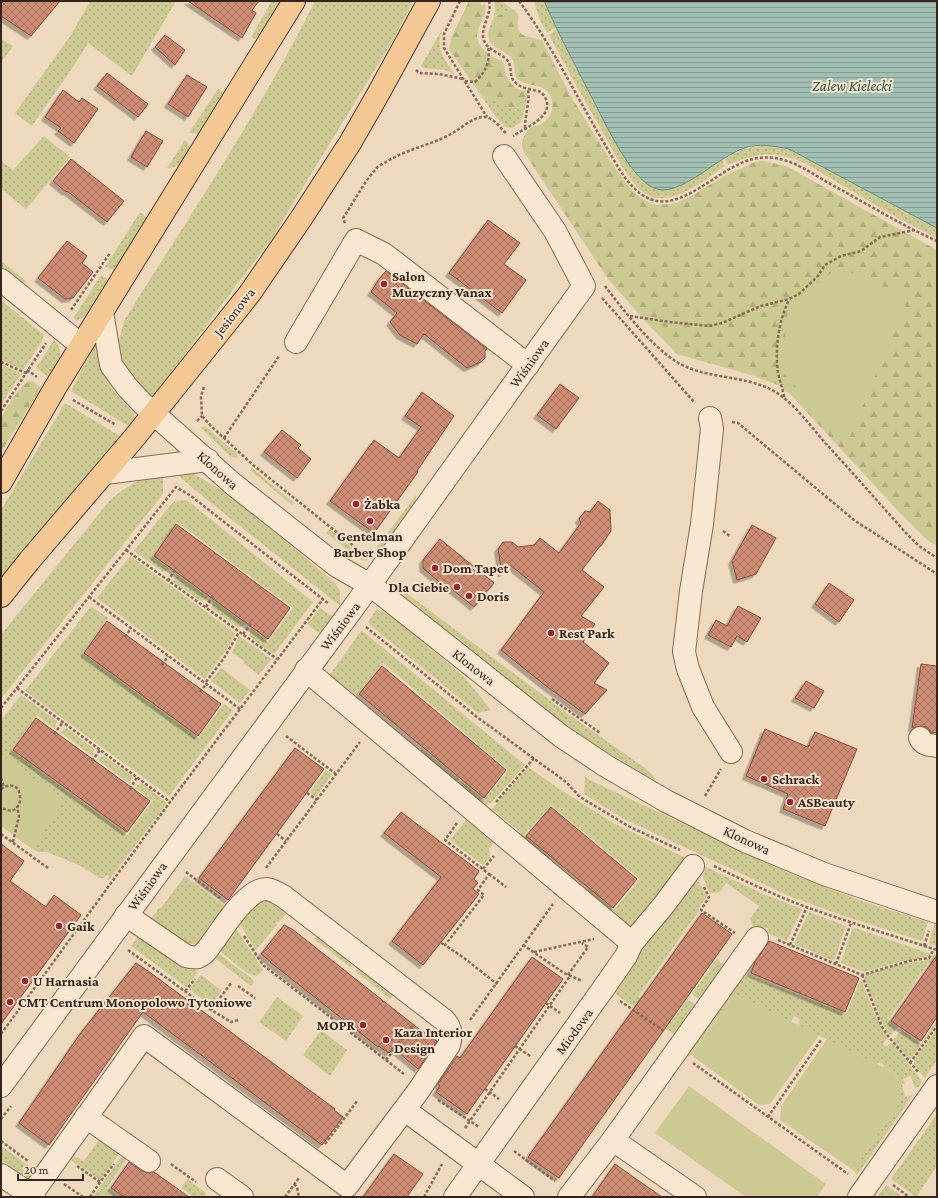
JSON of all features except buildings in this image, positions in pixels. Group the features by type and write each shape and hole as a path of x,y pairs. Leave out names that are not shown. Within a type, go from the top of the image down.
{"main road":[{"path":"1,482 35,421 294,1"},
{"name":"Jesionowa","path":"1,596 29,561 105,473 241,304 327,180 377,96 429,1"}],"street":[{"name":"Wiśniowa","path":"1,1086 370,585 584,286 555,231 504,156"},
{"path":"296,342 356,240 384,254 528,365"},
{"path":"1,280 81,346"},
{"name":"Klonowa","path":"102,312 111,365 127,387 153,413 208,460 233,484 336,566 370,585 561,736 606,766 666,801 745,841 933,922"},
{"path":"710,418 712,429 702,521 691,591 684,652 688,670 703,707 731,752"},
{"path":"105,473 208,460"},
{"path":"306,670 632,943"},
{"name":"Miodowa","path":"455,1197 604,989 626,956 632,943 663,906 698,874"},
{"path":"1,1175 32,1196 86,1116 144,1036 307,1167 347,1186 405,1110 449,1045 450,1034 448,1024 444,1020 284,896 273,890 259,890 253,893 233,915 206,952 195,958 186,956 126,915"},
{"path":"571,1195 613,1140 673,1044 748,936"},
{"path":"856,1187 929,1081"},
{"path":"405,1110 522,1197"},
{"path":"86,1116 149,1161"},
{"path":"613,1140 695,1197"},
{"path":"217,1179 242,1197"}],"path":[{"path":"460,1 444,34 444,48 487,117 511,137 540,119 547,108 547,101 541,92 519,86 514,82 511,76 510,64 506,59 491,50 487,45 483,38 490,7 489,1"},
{"path":"519,1 541,32 585,112 621,171 636,190 644,197 656,201 676,199 687,195 747,160 758,158 780,158 797,164 823,180 937,241"},
{"path":"415,70 475,82 482,74 490,58 487,45"},
{"path":"525,128 529,99 528,89"},
{"path":"356,240 343,218 376,168 406,151 432,143 450,135 478,117 487,117"},
{"path":"630,316 708,326 722,323 761,306 789,299 799,294 818,276 825,265 841,256 861,251 880,237 915,230"},
{"path":"603,282 630,316 664,354 676,363 690,369 766,387 784,398 906,533 919,546 937,558"},
{"path":"600,296 704,414 710,418 738,423 854,520 937,574"},
{"path":"784,398 784,392 779,380 777,362 779,332 783,311 789,299"},
{"path":"1,411 49,338"},
{"path":"224,438 284,349 296,342"},
{"path":"1,362 26,373"},
{"path":"73,400 118,427"},
{"path":"197,421 202,416 253,465 358,550 366,556 369,555"},
{"path":"1,708 176,487 190,496 332,606"},
{"path":"126,550 277,659"},
{"path":"168,581 176,568"},
{"path":"206,607 212,596"},
{"path":"89,597 240,709"},
{"path":"1,1034 170,802 323,599"},
{"path":"243,634 251,624"},
{"path":"125,637 131,628"},
{"path":"200,692 224,658 239,632"},
{"path":"162,665 168,656"},
{"path":"17,688 170,802"},
{"path":"550,697 600,734"},
{"path":"54,734 63,722"},
{"path":"264,866 267,868 372,725"},
{"path":"282,734 336,774"},
{"path":"92,761 100,750"},
{"path":"702,802 731,752"},
{"path":"482,817 534,758"},
{"path":"1,778 3,788 12,786 19,790 21,798 17,807 10,810 1,808"},
{"path":"130,789 137,778"},
{"path":"307,793 317,800"},
{"path":"13,842 19,816 17,807"},
{"path":"454,828 445,840 506,888"},
{"path":"1,834 48,868"},
{"path":"277,834 286,841"},
{"path":"184,870 226,902"},
{"path":"445,945 484,895 478,890 489,874"},
{"path":"698,874 709,897 701,910 748,936 760,933 862,975 909,961 924,960 929,958 935,949 924,946 933,922"},
{"path":"469,1021 565,887"},
{"path":"790,945 807,907"},
{"path":"836,964 851,923"},
{"path":"243,934 263,965 405,1074"},
{"path":"533,952 600,938"},
{"path":"441,942 464,958 496,984"},
{"path":"462,1133 588,948 581,943"},
{"path":"523,945 569,976 584,981"},
{"path":"126,949 211,1010 231,1022 238,1020"},
{"path":"862,975 882,1027 910,1063 929,1081"},
{"path":"211,1010 232,982"},
{"path":"238,986 255,998"},
{"path":"614,996 856,1187"},
{"path":"910,1063 937,1026"},
{"path":"768,1117 821,1040"},
{"path":"432,1096 481,1129"},
{"path":"285,1197 358,1100"},
{"path":"508,1147 571,1195"},
{"path":"424,1197 444,1159"},
{"path":"90,1197 114,1163"},
{"path":"76,1165 100,1182"},
{"path":"294,1184 297,1187 299,1197"},
{"path":"892,1184 909,1197"}],"green space":[{"path":"90,1 176,1 132,76 88,43 32,126 15,113 71,35"},
{"path":"272,1 281,1 258,40 251,37"},
{"path":"315,1 413,1 393,40 272,238 152,398 147,400 119,358 119,341 125,319 248,123 294,42"},
{"path":"469,1 480,1 481,5 485,4 486,8 484,17 477,33 478,40 486,52 503,62 507,77 513,86 525,91 527,95 525,108 509,107 480,94 449,49 451,38"},
{"path":"494,1 501,1 515,11 506,11 494,16"},
{"path":"534,1 544,1 556,27 547,33 539,18"},
{"path":"506,11 515,11 519,15 518,28 522,34 542,40 569,93 613,165 629,187 646,201 655,205 677,203 726,175 755,162 763,161 786,166 937,250 937,546 927,540 898,511 792,396 778,385 751,375 677,354 645,321 608,279 523,151 522,141 525,134 529,129 540,125 548,118 552,111 552,99 544,89 520,81 515,74 511,57 491,44 488,33 494,17"},
{"path":"443,28 440,47 444,58 455,74 445,70 424,68 421,66"},
{"path":"557,29 572,61 590,93 671,189 689,181 722,160 725,166 693,188 676,196 657,198 652,197 640,190 618,160 549,35"},
{"path":"1,39 13,46 1,63"},
{"path":"218,89 221,90 223,95 200,134 189,133"},
{"path":"480,94 509,107 525,108 521,122 512,128 505,127 495,116"},
{"path":"44,136 70,157 26,209 1,189 1,161 13,170"},
{"path":"185,140 190,149 179,165 172,168 167,168"},
{"path":"775,146 789,149 937,228 937,238 903,221 795,159 767,154 749,157 728,165 725,159 745,148"},
{"path":"140,212 147,218 115,270 105,267"},
{"path":"1,261 26,281 21,286 1,270"},
{"path":"838,267 909,297 846,446 782,371 788,308"},
{"path":"101,275 108,279 99,297 87,314 76,321 74,317"},
{"path":"1,300 44,335 41,343 23,370 1,360"},
{"path":"54,340 58,345 60,354 55,368 48,377 36,368"},
{"path":"97,341 110,384 120,399 134,415 135,418 128,426 71,391"},
{"path":"1,364 21,374 1,405"},
{"path":"29,381 32,381 41,388 1,452 2,416 17,393"},
{"path":"65,403 120,436 1,578 1,510"},
{"path":"205,426 237,454 238,458 231,457 201,428"},
{"path":"252,468 294,503 292,505 287,501 250,470"},
{"path":"182,472 194,474 226,493 335,583 340,591 340,606 196,491 176,473"},
{"path":"163,473 163,494 1,699 1,635 110,500 134,483"},
{"path":"416,495 416,502 379,553 375,550"},
{"path":"187,500 313,602 275,653 272,653 249,637 251,628 268,642 293,608 177,522 152,556 170,569 163,572 134,551 172,503 175,501"},
{"path":"330,529 368,561 359,559 326,533"},
{"path":"130,556 235,633 228,647 205,679 97,598"},
{"path":"176,574 208,597 201,601 173,582"},
{"path":"398,587 571,716 645,768 654,776 656,781 592,743 557,718 484,662 407,599 397,588"},
{"path":"214,601 245,624 239,628 211,608"},
{"path":"91,606 108,618 82,653 198,738 224,704 233,710 169,796 25,691"},
{"path":"320,608 333,617 320,634 307,624"},
{"path":"376,610 385,612 396,619 465,678 491,710 478,713 371,626 368,622"},
{"path":"361,631 525,765 491,803 483,807 458,788 462,782 484,800 508,770 383,663 352,701 326,680"},
{"path":"239,636 271,659 259,675 243,663 244,661 232,653"},
{"path":"221,668 250,690 240,703 211,681"},
{"path":"21,695 57,721 55,729 37,715 11,750 127,835 153,801 134,787 142,783 167,803 109,880 107,880 110,877 107,875 104,878 99,878 81,866 47,852 38,852 17,838 1,771 1,720"},
{"path":"67,728 94,749 93,756 60,732"},
{"path":"422,749 459,779 455,784 419,754"},
{"path":"1,754 64,801 32,849 1,826"},
{"path":"104,756 132,776 130,784 97,759"},
{"path":"528,767 615,824 690,860 639,925 628,929 584,895 589,889 614,910 640,879 551,805 524,835 550,857 545,863 518,841 519,831 492,809"},
{"path":"326,770 332,774 316,797 310,792"},
{"path":"585,777 784,871 861,901 928,922 922,941 841,915 789,896 624,819 584,794"},
{"path":"466,820 494,843 489,849 490,857 483,865 450,840"},
{"path":"700,864 761,893 802,909 787,941 767,933 769,928 754,928 750,919 759,906 726,883 720,892 710,893 702,875 704,872 696,867"},
{"path":"185,876 228,908 200,941 191,944 185,943 173,936 152,918"},
{"path":"690,876 699,882 707,896 698,909 699,911 638,997 673,1020 687,1000 696,1006 675,1035 610,990"},
{"path":"265,898 291,908 280,921 276,922 277,925 256,950 237,920"},
{"path":"809,912 846,926 834,961 794,944"},
{"path":"233,924 263,970 257,976 247,973 215,947"},
{"path":"934,925 937,925 937,946 929,944"},
{"path":"855,928 931,954 925,958 899,962 864,972 841,963 852,930"},
{"path":"142,931 198,972 186,987 131,946"},
{"path":"321,931 355,960 350,967 314,939"},
{"path":"762,940 748,975 846,1014 861,979 872,1008 887,1038 883,1044 886,1047 890,1043 893,1044 922,1081 919,1087 915,1088 911,1076 903,1079 905,1084 902,1084 905,1097 913,1095 857,1175 853,1170 902,1099 895,1073 883,1067 884,1065 878,1062 877,1064 798,1025 800,1019 794,1016 791,1022 734,994 689,1057 682,1052"},
{"path":"214,950 252,979 254,982 251,986 211,955"},
{"path":"934,955 937,955 937,966 929,962 888,1020 898,1027 891,1035 888,1034 880,1019 874,1001 872,1000 864,975 906,963 924,961"},
{"path":"717,959 724,965 701,998 698,999 692,994"},
{"path":"361,963 396,990 390,999 355,971"},
{"path":"201,975 221,990 211,1006 189,989"},
{"path":"734,994 819,1035 770,1104 759,1105 691,1055"},
{"path":"277,997 303,1016 286,1041 259,1022"},
{"path":"937,1020 937,1024 910,1060 893,1040 902,1030 921,1044"},
{"path":"937,1029 937,1060 925,1078 914,1065 914,1060"},
{"path":"321,1030 347,1050 330,1076 303,1055"},
{"path":"827,1039 895,1073 902,1099 853,1170 780,1120 781,1106"},
{"path":"689,1086 826,1184 817,1197 746,1197 655,1133"},
{"path":"937,1114 937,1166 916,1197 891,1179"},
{"path":"101,1137 120,1153 100,1180 65,1156 73,1156 84,1161"},
{"path":"1,1146 39,1173 32,1179 28,1179 1,1160"},
{"path":"123,1154 128,1157 107,1188 119,1197 93,1197"},
{"path":"187,1179 206,1193 204,1197 194,1197 181,1188"},
{"path":"886,1185 903,1197 877,1197"}],"water":[{"name":"Zalew Kielecki","path":"544,1 937,1 937,228 789,149 772,146 761,145 744,148 730,155 689,181 671,189 661,190 652,187 643,181 625,159 566,48"}],"place":[{"name":"Salon Muzyczny Vanax","path":"384,284"},
{"name":"Żabka","path":"356,504"},
{"name":"Gentelman Barber Shop","path":"370,521"},
{"name":"Dom Tapet","path":"435,568"},
{"name":"Dla Ciebie","path":"457,587"},
{"name":"Doris","path":"469,596"},
{"name":"Rest Park","path":"551,633"},
{"name":"Schrack","path":"764,779"},
{"name":"ASBeauty","path":"790,802"},
{"name":"Gaik","path":"59,926"},
{"name":"U Harnasia","path":"25,981"},
{"name":"CMT Centrum Monopolowo Tytoniowe","path":"10,1002"},
{"name":"MOPR","path":"363,1025"},
{"name":"Kaza Interior Design","path":"386,1040"}]}
